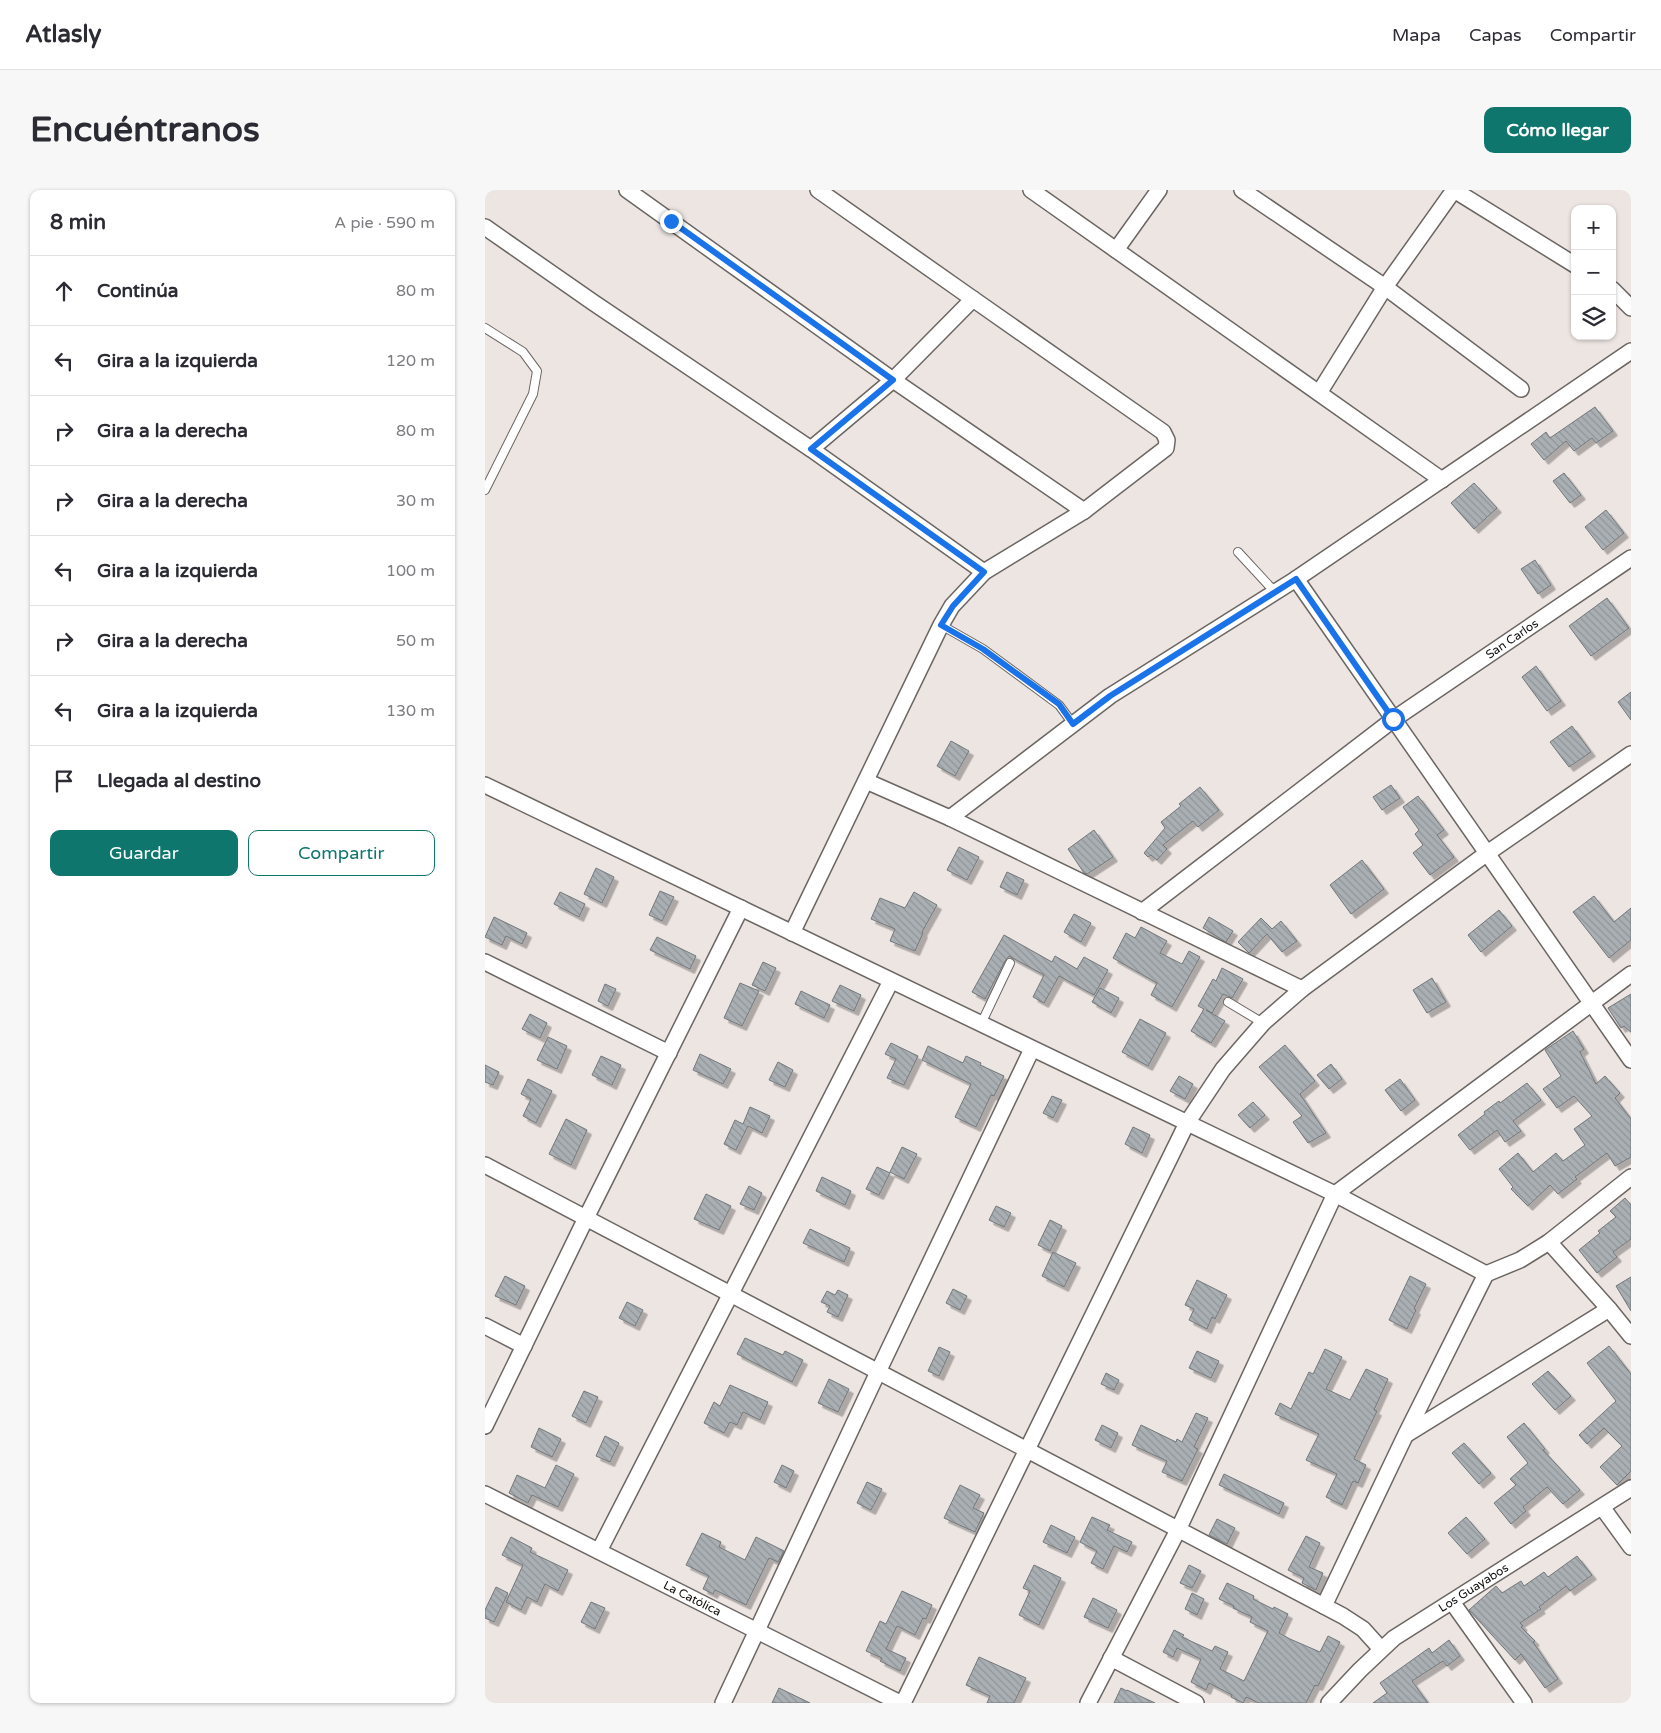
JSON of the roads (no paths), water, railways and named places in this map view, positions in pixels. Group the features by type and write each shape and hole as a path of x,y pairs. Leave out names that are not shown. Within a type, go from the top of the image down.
{"street":[{"path":"627,190 893,380 1084,511"},
{"path":"791,933 941,625 953,606 984,572 1084,511 1166,448 1167,440 1163,432 818,190"},
{"path":"1031,190 1442,480"},
{"path":"1117,250 1159,190"},
{"path":"1242,190 1385,287 1521,389"},
{"path":"1319,393 1385,287 1454,190 1571,263"},
{"path":"485,227 602,309 811,449 984,572"},
{"path":"1616,293 1631,308"},
{"path":"811,449 893,380 973,299"},
{"path":"950,818 1110,696 1296,579 1631,352"},
{"name":"San Carlos","path":"1142,912 1393,719 1631,558"},
{"path":"1296,579 1631,1060"},
{"path":"902,1703 1187,1123 1223,1068 1263,1023 1302,989 1486,854 1631,754"},
{"path":"866,781 950,818 1302,989"},
{"path":"485,785 1335,1194 1487,1274"},
{"path":"485,1426 586,1218 741,908"},
{"path":"485,962 669,1053"},
{"path":"1088,1703 1178,1530 1335,1194 1631,974"},
{"path":"599,1551 891,981"},
{"path":"723,1703 878,1372 1033,1049"},
{"path":"485,1165 1323,1606 1363,1629 1381,1649"},
{"path":"1323,1606 1406,1434 1487,1274 1519,1260 1549,1242 1631,1177"},
{"path":"1549,1242 1631,1336"},
{"path":"1406,1434 1609,1309"},
{"path":"485,1326 524,1346"},
{"name":"Los Guayabos","path":"1329,1703 1394,1638 1631,1488"},
{"name":"La Católica","path":"485,1494 902,1703"},
{"path":"1602,1507 1631,1548"},
{"path":"1452,1602 1524,1703"},
{"path":"1111,1658 1196,1703"}],"lane":[{"path":"485,328 523,352 537,371 533,394 485,490"},
{"path":"1237,552 1275,592"},
{"path":"941,625 983,649 1059,704 1073,724"},
{"path":"981,1024 1010,964"},
{"path":"1228,1002 1263,1023"}]}
